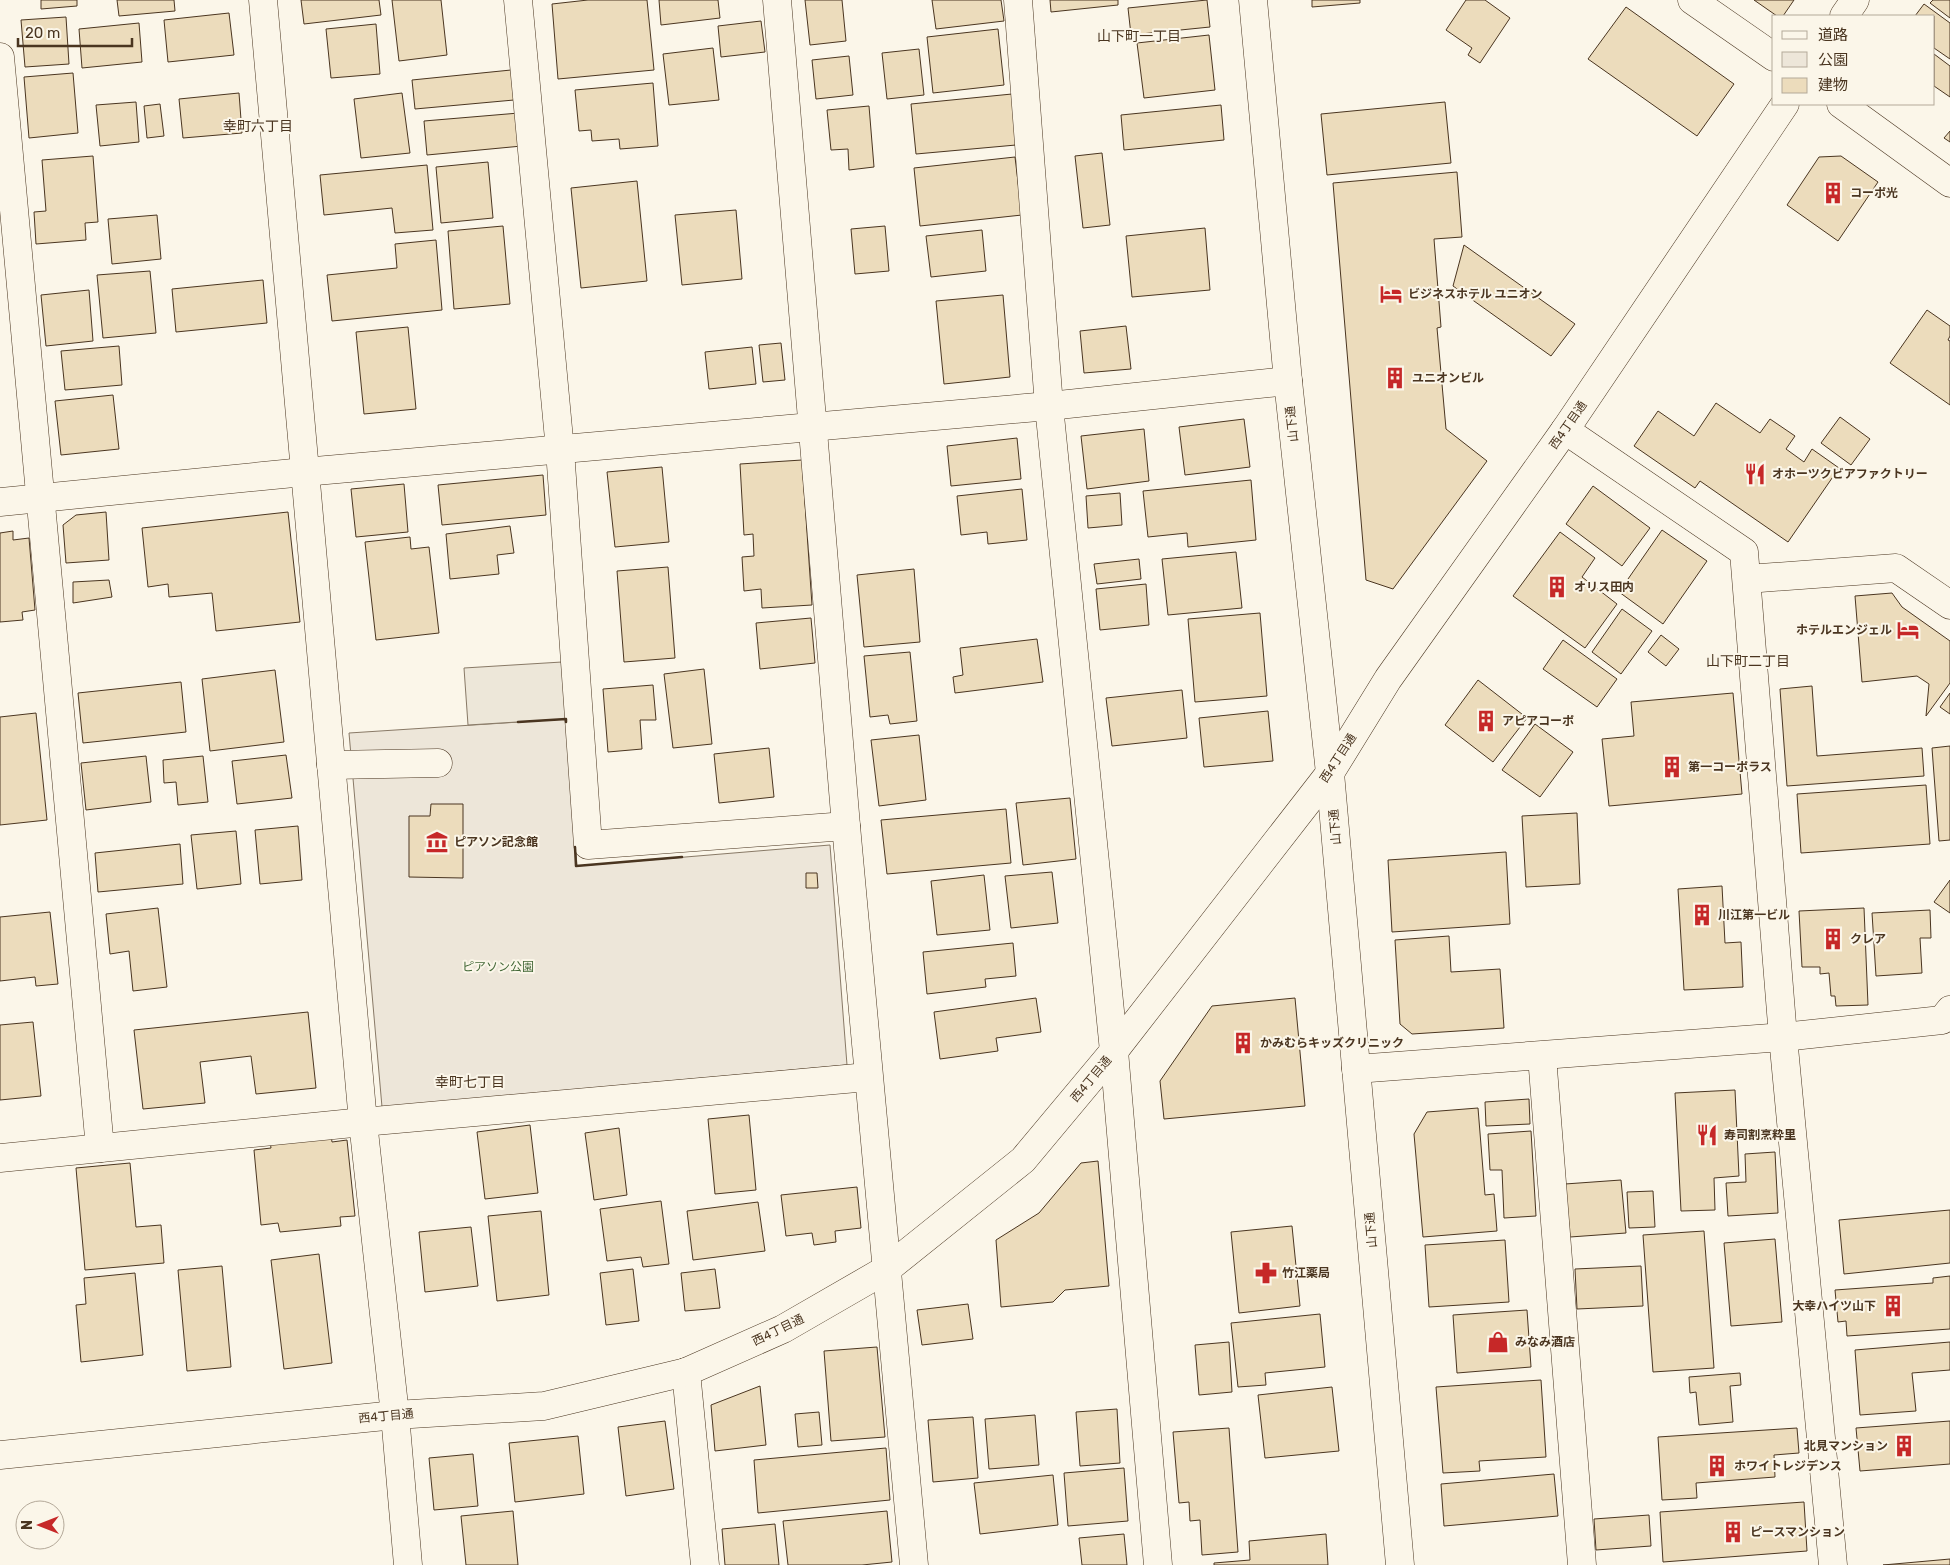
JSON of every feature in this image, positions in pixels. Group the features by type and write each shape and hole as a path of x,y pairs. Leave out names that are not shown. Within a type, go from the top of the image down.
{"street":[{"path":"263,0 363,1122 395,1415 408,1565"},
{"path":"518,0 560,450 588,845 846,826"},
{"path":"777,0 846,826 914,1565"},
{"path":"1018,0 1049,406 1114,1051 1158,1565"},
{"name":"山下通","path":"1253,0 1288,381 1330,773 1400,1565"},
{"path":"1692,0 1772,56"},
{"path":"1845,15 1855,0"},
{"path":"0,57 100,1148"},
{"name":"西4丁目通","path":"0,1455 395,1415 544,1406 686,1372 783,1330 886,1269 1023,1160 1114,1051 1330,773 1388,678 1565,430 1784,105"},
{"path":"1842,105 1950,182"},
{"path":"0,502 304,472 1049,406 1288,381"},
{"path":"1565,430 1744,552 1784,1038 1834,1565"},
{"path":"1747,579 1896,568 1950,605"},
{"path":"330,765 438,763"},
{"path":"1356,1069 1784,1038 1946,1015"},
{"path":"1542,1056 1582,1565"},
{"path":"0,1158 363,1122 868,1077"},
{"path":"686,1372 705,1565"}],"green space":[{"name":"ピアソン公園","path":"566,719 577,866 830,845 847,1065 382,1107 349,733"}],"shaded area":[{"path":"562,662 566,719 468,725 464,668"}],"building":[{"path":"41,0 77,0 77,6 41,9"},
{"path":"117,0 174,0 175,11 119,16"},
{"path":"301,0 379,0 381,15 304,24"},
{"path":"392,0 441,0 447,55 399,61"},
{"path":"588,0 647,0 654,70 558,79 552,4"},
{"path":"659,0 718,0 720,18 661,25"},
{"path":"805,0 842,0 846,41 810,45"},
{"path":"932,0 1001,0 1004,21 936,29"},
{"path":"1050,0 1118,0 1118,5 1051,12"},
{"path":"1207,0 1210,27 1131,35 1128,8"},
{"path":"1312,0 1360,0 1360,3 1312,7"},
{"path":"1466,0 1485,0 1510,18 1480,63 1468,55 1472,48 1446,30"},
{"path":"1754,0 1794,0 1784,15 1776,15"},
{"path":"1933,0 1950,0 1950,18 1930,3"},
{"path":"1924,4 1950,23 1950,59 1935,49 1935,15 1916,15"},
{"path":"1626,7 1734,84 1697,136 1588,59"},
{"path":"229,13 234,55 168,62 164,20"},
{"path":"66,17 69,64 25,67 21,20"},
{"path":"761,21 765,52 721,57 718,26"},
{"path":"139,23 142,62 82,68 79,29"},
{"path":"376,24 380,74 331,78 326,29"},
{"path":"998,29 1004,85 933,93 927,37"},
{"path":"1209,35 1215,90 1144,98 1137,43"},
{"path":"713,48 719,100 669,105 663,54"},
{"path":"919,49 924,95 887,99 882,53"},
{"path":"1935,55 1950,66 1950,97 1935,87"},
{"path":"849,56 853,95 816,99 812,60"},
{"path":"511,70 514,100 415,109 412,80"},
{"path":"73,73 78,133 29,138 24,77"},
{"path":"653,83 658,146 620,149 619,139 592,141 591,130 579,131 575,90"},
{"path":"239,93 242,133 183,138 179,99"},
{"path":"402,93 410,153 361,158 354,99"},
{"path":"1012,94 1016,145 916,154 911,104"},
{"path":"136,102 139,142 100,146 96,105"},
{"path":"1445,102 1451,163 1327,175 1321,114"},
{"path":"160,104 164,136 147,138 144,106"},
{"path":"1221,105 1224,140 1124,150 1121,115"},
{"path":"869,106 874,167 849,170 848,149 831,150 827,110"},
{"path":"519,113 522,146 427,155 424,121"},
{"path":"1950,131 1950,142 1944,138"},
{"path":"1102,153 1110,225 1083,228 1075,156"},
{"path":"93,156 98,222 85,223 86,240 36,244 34,212 46,211 42,160"},
{"name":"コーポ光","path":"1841,156 1878,182 1838,241 1787,205 1819,157"},
{"path":"1015,157 1022,215 920,226 914,168"},
{"path":"488,162 493,218 441,223 436,167"},
{"path":"427,165 433,230 395,233 392,208 324,215 320,175"},
{"name":"ユニオンビル","path":"1457,172 1462,237 1434,239 1441,327 1437,328 1446,429 1487,461 1393,589 1366,580 1333,183"},
{"path":"637,181 647,281 581,288 571,188"},
{"path":"736,210 742,279 682,285 675,215"},
{"path":"157,215 161,259 112,264 108,219"},
{"path":"503,226 510,304 454,309 448,231"},
{"path":"885,226 889,271 855,274 851,229"},
{"path":"1205,228 1210,290 1132,297 1126,236"},
{"path":"982,230 986,271 931,277 926,236"},
{"path":"436,240 442,310 332,321 327,275 397,268 395,244"},
{"path":"1464,245 1575,324 1551,356 1453,286"},
{"path":"150,271 156,333 103,338 97,275"},
{"path":"263,280 267,323 176,332 172,289"},
{"path":"89,290 93,341 46,346 41,295"},
{"path":"1003,295 1010,377 944,384 936,301"},
{"path":"1927,310 1950,326 1948,340 1950,341 1950,405 1890,363"},
{"path":"1126,326 1131,369 1084,373 1080,331"},
{"path":"408,327 416,409 364,414 356,332"},
{"path":"781,343 785,380 763,382 759,345"},
{"path":"119,346 122,385 65,390 61,351"},
{"path":"752,347 756,384 709,389 705,352"},
{"path":"113,395 119,449 61,455 55,401"},
{"name":"オホーツクビアファクトリー","path":"1716,403 1760,433 1770,419 1795,436 1786,449 1804,462 1812,449 1839,468 1788,542 1700,481 1695,488 1634,446 1658,411 1694,436"},
{"path":"1840,417 1870,439 1851,465 1821,443"},
{"path":"1244,419 1250,467 1185,475 1179,427"},
{"path":"1144,429 1149,481 1087,489 1081,436"},
{"path":"1017,438 1021,479 951,486 947,446"},
{"path":"802,460 812,605 762,608 761,589 744,591 742,557 754,556 753,534 744,535 740,464"},
{"path":"662,467 669,542 615,547 607,472"},
{"path":"543,475 546,515 442,525 438,485"},
{"path":"1251,480 1256,540 1188,547 1187,533 1148,537 1143,491"},
{"path":"404,484 408,532 356,537 351,489"},
{"path":"1593,486 1650,528 1622,566 1566,524"},
{"path":"1022,489 1027,540 988,544 987,532 961,535 957,496"},
{"path":"1120,493 1122,525 1088,528 1086,496"},
{"path":"106,512 109,560 66,563 63,525 76,515"},
{"path":"288,512 300,622 216,631 212,593 169,597 168,584 148,587 142,528"},
{"path":"510,526 514,553 497,555 499,574 450,579 446,534"},
{"path":"1662,530 1707,561 1663,624 1619,592"},
{"path":"13,531 13,540 29,538 35,610 22,612 23,620 0,622 0,533"},
{"name":"オリス田内","path":"1560,532 1595,558 1582,577 1617,604 1585,648 1513,596"},
{"path":"410,537 411,549 429,547 439,633 376,640 365,542"},
{"path":"1236,552 1242,608 1168,615 1162,559"},
{"path":"1139,559 1141,579 1097,584 1094,564"},
{"path":"668,567 675,658 624,662 617,571"},
{"path":"914,569 920,642 864,647 857,575"},
{"path":"109,580 112,597 73,603 73,582"},
{"path":"1146,584 1149,625 1100,630 1096,589"},
{"path":"1892,593 1902,607 1950,641 1950,683 1926,716 1929,684 1917,676 1862,682 1855,596"},
{"path":"1622,609 1652,631 1621,674 1592,652"},
{"path":"1260,613 1267,696 1195,702 1188,619"},
{"path":"811,618 815,663 760,669 756,623"},
{"path":"1661,635 1679,649 1666,666 1648,652"},
{"path":"1037,639 1043,682 955,693 953,677 963,675 960,648"},
{"path":"1563,640 1617,679 1597,707 1543,669"},
{"path":"910,652 917,721 890,724 888,715 870,717 864,656"},
{"path":"704,669 712,744 673,748 664,674"},
{"path":"275,670 284,742 210,751 202,679"},
{"name":"アピアコーポ","path":"1478,680 1527,718 1493,762 1445,725"},
{"path":"181,682 186,732 83,743 78,693"},
{"path":"653,685 656,720 640,720 642,749 608,752 603,689"},
{"path":"1812,686 1817,756 1922,748 1924,776 1787,786 1780,689"},
{"path":"1182,690 1187,738 1112,746 1106,698"},
{"name":"第一コーポラス","path":"1733,693 1742,794 1609,806 1602,739 1634,736 1631,702"},
{"path":"1950,693 1950,714 1940,707"},
{"path":"1268,711 1273,761 1204,767 1199,718"},
{"path":"36,713 47,820 0,825 0,717"},
{"path":"1535,724 1573,752 1540,797 1502,770"},
{"path":"919,735 926,800 879,806 871,740"},
{"path":"1950,746 1950,840 1939,841 1932,748"},
{"path":"769,748 774,797 719,803 714,754"},
{"path":"286,755 292,798 237,804 232,761"},
{"path":"146,756 151,802 86,810 81,763"},
{"path":"203,756 208,802 178,805 176,782 164,783 163,760"},
{"path":"1926,785 1930,844 1801,853 1797,794"},
{"path":"1070,798 1076,859 1023,865 1016,803"},
{"path":"431,804 463,804 463,878 409,877 409,816 430,816"},
{"path":"1006,809 1011,863 887,874 881,820"},
{"path":"1577,813 1580,884 1526,887 1522,816"},
{"path":"298,826 302,880 260,884 255,830"},
{"path":"236,831 241,884 197,889 191,835"},
{"path":"180,844 183,884 98,892 95,853"},
{"path":"1506,852 1510,924 1392,932 1388,860"},
{"path":"1052,872 1058,923 1011,928 1005,876"},
{"path":"806,873 817,873 818,888 806,888"},
{"path":"984,875 990,930 937,935 931,881"},
{"path":"1950,880 1950,913 1934,902"},
{"name":"川江第一ビル","path":"1722,886 1725,943 1741,942 1743,987 1684,990 1678,889"},
{"path":"158,908 167,987 133,991 129,951 110,954 106,914"},
{"name":"クレア","path":"1864,908 1868,1005 1836,1006 1835,996 1831,996 1829,973 1820,974 1820,967 1802,967 1799,911"},
{"path":"1930,910 1931,938 1920,938 1922,973 1876,976 1872,913"},
{"path":"50,912 58,984 36,986 35,977 0,981 0,917"},
{"path":"1449,936 1451,972 1500,969 1504,1028 1412,1034 1400,1024 1395,940"},
{"path":"1013,943 1016,976 985,979 986,987 927,994 923,952"},
{"path":"1036,998 1041,1032 996,1038 998,1051 940,1059 934,1012"},
{"name":"かみむらキッズクリニック","path":"1295,998 1305,1106 1164,1119 1160,1081 1212,1006"},
{"path":"308,1012 316,1088 256,1094 251,1056 200,1062 205,1103 143,1109 134,1030"},
{"path":"33,1022 41,1096 0,1100 0,1025"},
{"name":"寿司割烹粋里","path":"1735,1090 1739,1176 1714,1178 1715,1210 1681,1211 1675,1093"},
{"path":"1529,1099 1530,1124 1486,1126 1485,1102"},
{"path":"1478,1108 1485,1195 1494,1194 1497,1231 1423,1237 1414,1134 1427,1112"},
{"path":"749,1115 756,1190 715,1194 708,1119"},
{"path":"530,1125 538,1193 485,1199 477,1132"},
{"path":"619,1128 627,1195 594,1200 585,1133"},
{"path":"1531,1131 1536,1216 1504,1218 1502,1170 1490,1170 1488,1134"},
{"path":"331,1135 332,1142 347,1140 355,1216 340,1217 341,1226 280,1232 278,1223 261,1225 254,1150 271,1148 270,1141"},
{"path":"1775,1152 1778,1213 1728,1216 1726,1183 1746,1182 1745,1154"},
{"path":"1098,1161 1109,1286 1065,1290 1053,1302 1001,1307 996,1240 1039,1213 1081,1163"},
{"path":"130,1163 136,1227 161,1225 164,1263 85,1270 76,1168"},
{"path":"1621,1180 1626,1233 1570,1237 1565,1184"},
{"path":"857,1187 861,1228 835,1231 836,1242 814,1245 812,1233 786,1236 781,1195"},
{"path":"1653,1191 1655,1227 1629,1228 1627,1192"},
{"path":"661,1201 669,1264 643,1267 641,1257 607,1261 600,1209"},
{"path":"758,1202 765,1251 693,1260 687,1211"},
{"path":"1950,1210 1950,1263 1844,1274 1839,1220"},
{"path":"541,1211 549,1295 497,1301 488,1216"},
{"path":"1292,1226 1300,1306 1239,1313 1231,1232"},
{"path":"471,1227 478,1286 425,1292 419,1232"},
{"path":"1704,1231 1714,1368 1653,1372 1643,1235"},
{"path":"1775,1239 1782,1322 1731,1326 1724,1243"},
{"path":"1505,1240 1509,1302 1429,1307 1425,1245"},
{"path":"319,1254 332,1363 284,1369 271,1260"},
{"path":"222,1266 231,1367 187,1371 178,1270"},
{"path":"1641,1266 1643,1306 1577,1309 1575,1269"},
{"path":"633,1269 639,1321 606,1325 600,1273"},
{"path":"715,1269 720,1308 685,1311 681,1273"},
{"path":"135,1273 143,1355 81,1362 76,1305 86,1304 84,1278"},
{"name":"大幸ハイツ山下","path":"1950,1276 1950,1329 1847,1336 1846,1321 1838,1322 1835,1290 1933,1283 1933,1278"},
{"path":"968,1304 973,1339 922,1345 917,1310"},
{"path":"1527,1310 1531,1367 1457,1373 1453,1315"},
{"path":"1320,1314 1325,1367 1265,1373 1266,1385 1238,1387 1231,1323"},
{"path":"1229,1342 1232,1392 1199,1395 1195,1345"},
{"path":"1950,1342 1950,1370 1912,1373 1916,1411 1860,1415 1855,1350"},
{"path":"877,1347 885,1437 831,1441 824,1351"},
{"path":"1740,1373 1741,1385 1730,1386 1733,1422 1699,1425 1696,1392 1690,1393 1689,1377"},
{"path":"1541,1380 1546,1457 1479,1461 1480,1471 1443,1473 1436,1387"},
{"path":"760,1386 766,1445 715,1451 711,1405"},
{"path":"1332,1387 1339,1451 1265,1458 1258,1395"},
{"path":"1117,1409 1120,1463 1080,1466 1076,1412"},
{"path":"819,1412 822,1445 798,1447 795,1414"},
{"path":"1035,1415 1039,1465 989,1469 985,1419"},
{"path":"973,1417 978,1478 933,1482 928,1420"},
{"path":"665,1421 674,1489 626,1496 618,1427"},
{"name":"北見マンション","path":"1950,1421 1950,1464 1860,1471 1856,1428"},
{"path":"1229,1428 1238,1552 1202,1555 1200,1520 1190,1521 1189,1502 1179,1503 1173,1432"},
{"name":"ホワイトレジデンス","path":"1797,1428 1799,1453 1774,1455 1775,1477 1696,1483 1697,1498 1662,1500 1658,1437"},
{"path":"578,1436 584,1494 515,1502 509,1443"},
{"path":"886,1448 890,1500 758,1513 754,1460"},
{"path":"473,1454 478,1506 434,1510 429,1458"},
{"path":"1124,1468 1128,1521 1068,1526 1064,1473"},
{"path":"1554,1474 1558,1516 1444,1526 1441,1484"},
{"path":"1053,1475 1058,1525 980,1534 974,1483"},
{"name":"ピースマンション","path":"1804,1502 1807,1551 1663,1562 1660,1512"},
{"path":"513,1511 518,1565 466,1565 461,1516"},
{"path":"887,1511 892,1562 862,1565 788,1565 783,1521"},
{"path":"1649,1515 1651,1546 1596,1550 1594,1519"},
{"path":"775,1524 779,1565 725,1565 722,1529"},
{"path":"1124,1534 1127,1565 1082,1565 1079,1538"},
{"path":"1326,1534 1328,1565 1214,1565 1214,1563 1250,1560 1249,1541"},
{"path":"1950,1559 1950,1565 1883,1565"}],"wall":[{"path":"518,722 566,719 566,722"},
{"path":"575,847 576,866 682,857"}],"place":[{"name":"コーポ光","path":"1833,193"},
{"name":"ビジネスホテル ユニオン","path":"1391,294"},
{"name":"ユニオンビル","path":"1395,378"},
{"name":"オホーツクビアファクトリー","path":"1755,474"},
{"name":"オリス田内","path":"1557,587"},
{"name":"ホテルエンジェル","path":"1908,630"},
{"name":"アピアコーポ","path":"1486,721"},
{"name":"第一コーポラス","path":"1672,767"},
{"name":"ピアソン記念館","path":"437,842"},
{"name":"川江第一ビル","path":"1702,915"},
{"name":"クレア","path":"1833,939"},
{"name":"かみむらキッズクリニック","path":"1243,1043"},
{"name":"寿司割烹粋里","path":"1707,1135"},
{"name":"竹江薬局","path":"1266,1273"},
{"name":"大幸ハイツ山下","path":"1893,1306"},
{"name":"みなみ酒店","path":"1498,1342"},
{"name":"北見マンション","path":"1904,1446"},
{"name":"ホワイトレジデンス","path":"1717,1466"},
{"name":"ピースマンション","path":"1733,1532"}],"district":[{"name":"山下町一丁目","path":"1139,36"},
{"name":"幸町六丁目","path":"258,126"},
{"name":"山下町二丁目","path":"1748,661"},
{"name":"幸町七丁目","path":"470,1082"}]}
